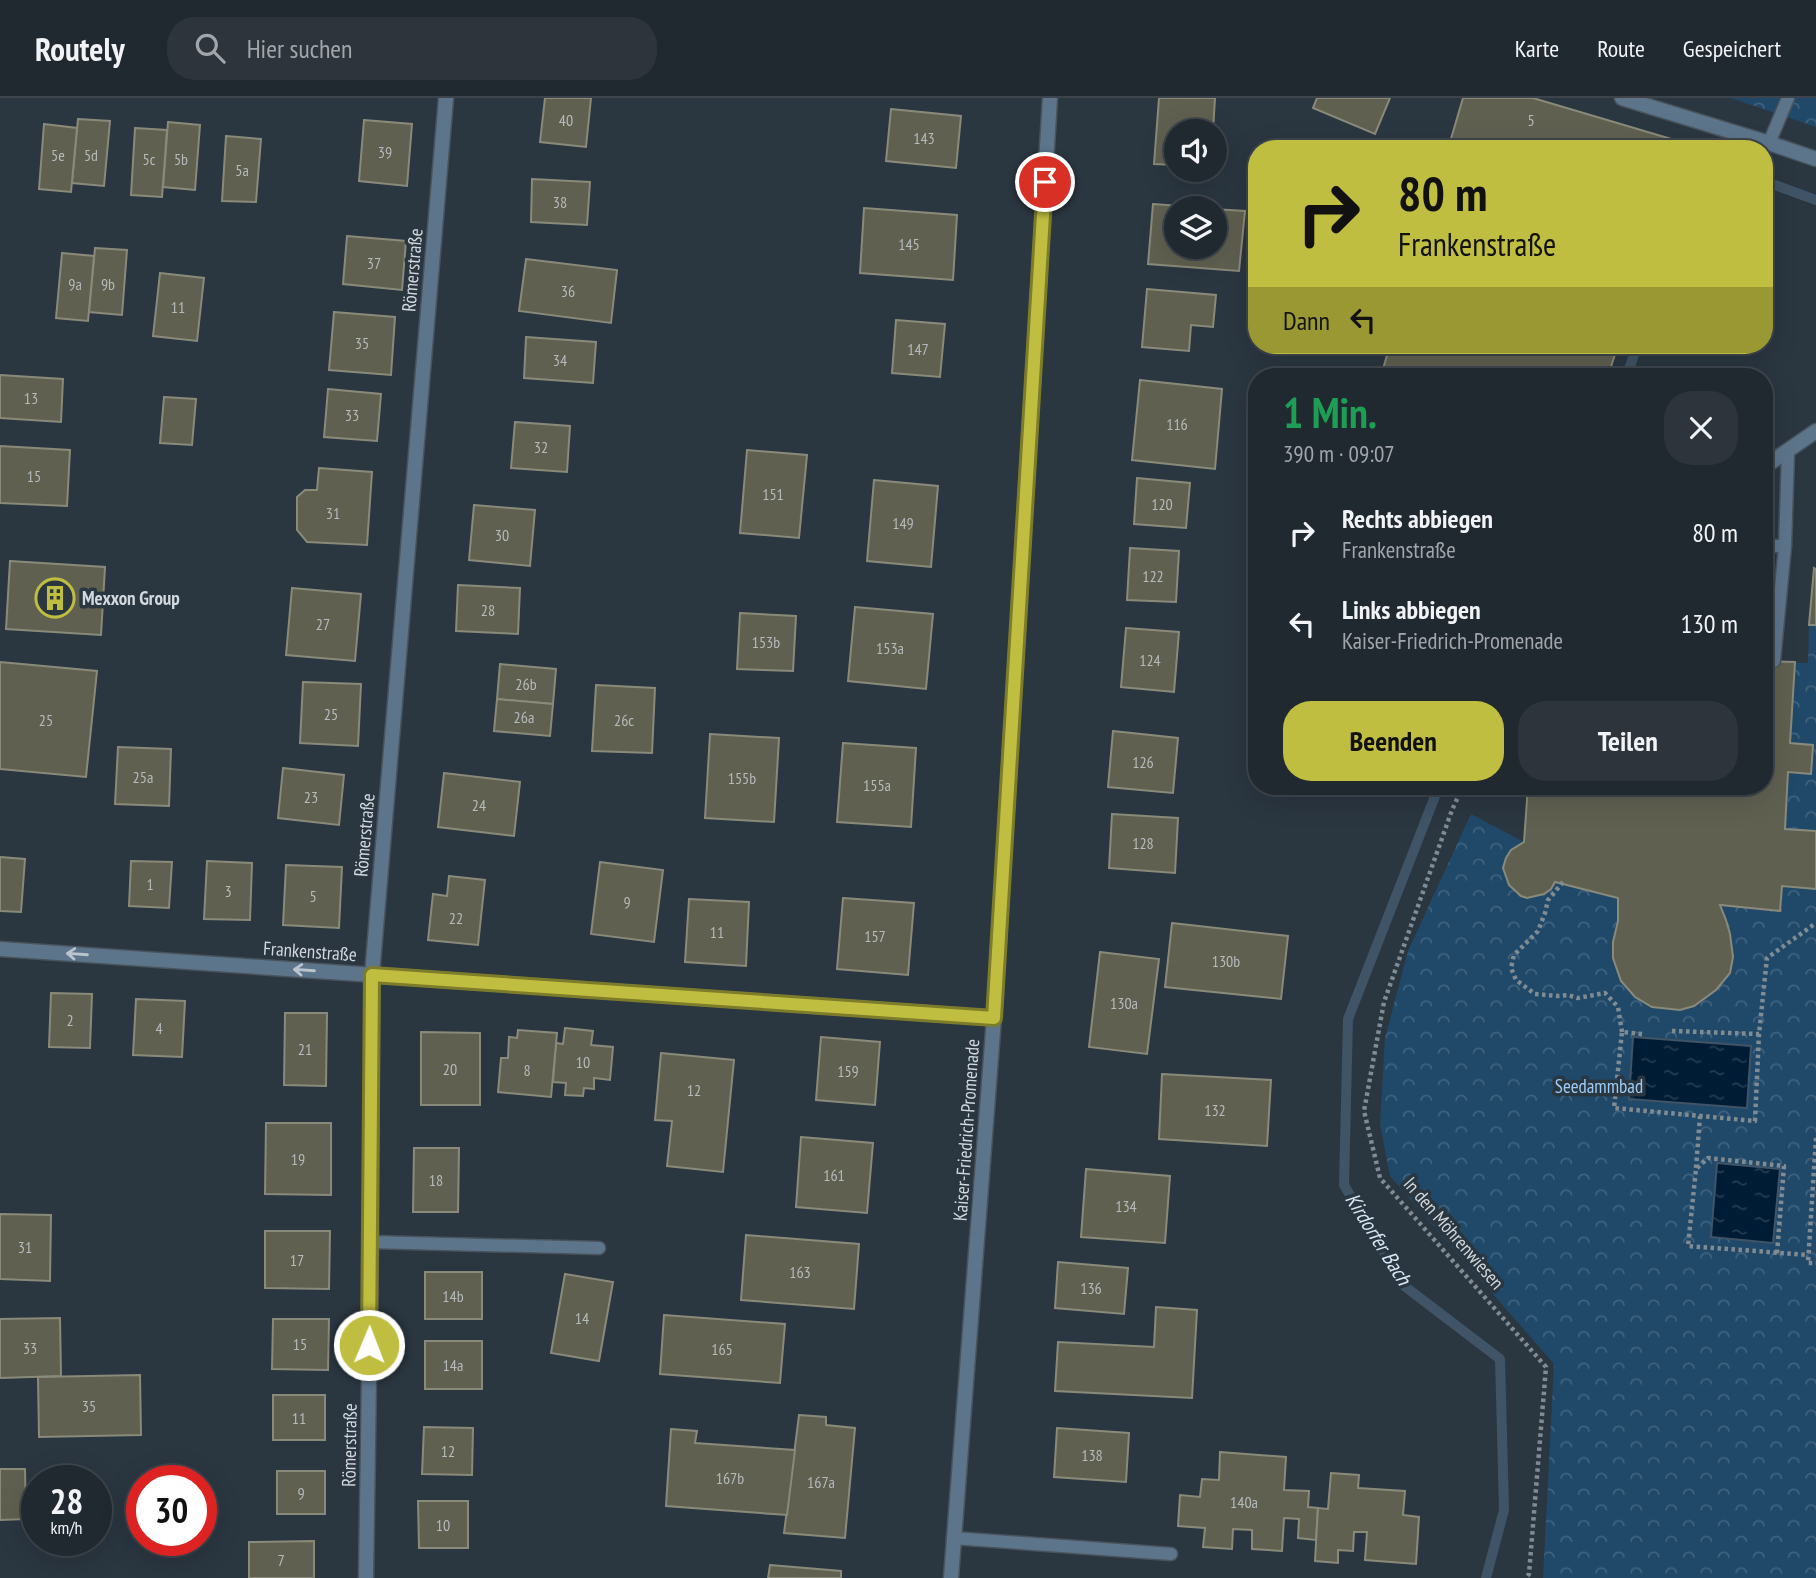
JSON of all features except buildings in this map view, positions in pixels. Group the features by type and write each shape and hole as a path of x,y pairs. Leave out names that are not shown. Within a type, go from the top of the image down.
{"street":[{"name":"Römerstraße","path":"366,1578 372,975 446,98"},
{"name":"Kaiser-Friedrich-Promenade","path":"951,1578 994,1018 1050,98"},
{"path":"1622,98 1759,140"},
{"path":"1773,144 1816,159"},
{"path":"1773,461 1813,438"},
{"name":"Frankenstraße","path":"0,949 994,1018"}],"lane":[{"path":"1770,140 1788,98"},
{"path":"1774,661 1784,546 1788,452"},
{"path":"1773,545 1784,546"},
{"path":"371,1242 599,1248"},
{"path":"953,1538 1171,1554"}],"path":[{"name":"In den Möhrenwiesen","path":"1459,795 1384,1002 1364,1111 1380,1178 1546,1367 1529,1574 1526,1578"},
{"path":"1563,883 1548,900 1538,931 1514,955 1511,968 1516,980 1535,994 1578,998 1605,993 1618,1007 1622,1032 1614,1108 1755,1121 1759,1034 1767,958 1816,923"},
{"path":"1672,1031 1759,1034"},
{"path":"1622,1032 1642,1034"},
{"path":"1700,1116 1689,1245 1808,1255"},
{"path":"1816,1138 1808,1255 1808,1263 1816,1263"},
{"path":"1696,1169 1708,1158 1784,1166 1777,1253"}],"green space":[{"path":"1731,98 1816,98 1816,127"},
{"name":"Seedammbad","path":"1816,569 1816,1578 1543,1578 1554,1364 1390,1176 1380,1124 1385,1038 1408,951 1471,814 1524,842 1527,795 1773,795 1773,661 1808,663 1809,625"}],"water":[{"path":"1633,1037 1751,1046 1747,1108 1629,1099"},
{"path":"1717,1163 1780,1169 1773,1243 1711,1237"}],"waterway":[{"name":"Kirdorfer Bach","path":"1773,184 1816,200"},
{"name":"Kirdorfer Bach","path":"1630,368 1634,354"},
{"name":"Kirdorfer Bach","path":"1435,795 1348,1019 1344,1185 1403,1285 1500,1359 1504,1510 1486,1578"}],"place":[{"name":"Mexxon Group","path":"55,598"}],"route":[{"path":"369,1345 372,975 994,1018 1045,182"}]}
